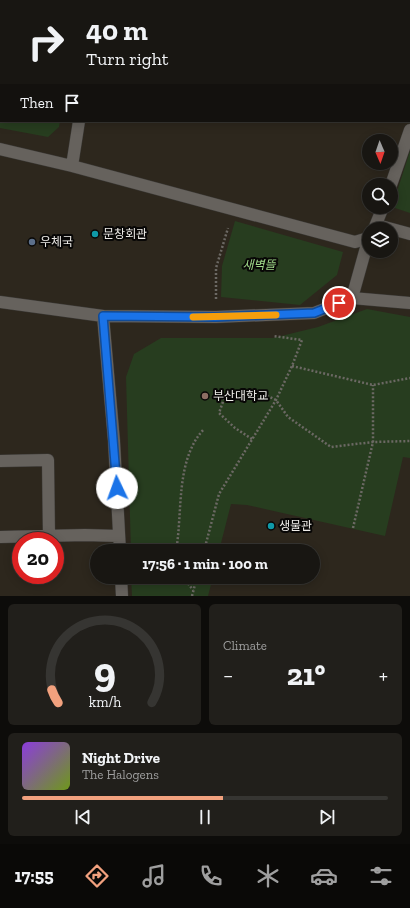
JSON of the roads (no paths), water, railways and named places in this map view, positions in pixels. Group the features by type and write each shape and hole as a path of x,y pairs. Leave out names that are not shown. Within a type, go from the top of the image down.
{"lane":[{"path":"72,166 79,122"},
{"path":"393,178 410,130"},
{"path":"0,149 72,166 355,242 362,238"},
{"path":"398,233 410,234"},
{"path":"352,298 364,258"},
{"path":"0,302 103,316 216,317 314,313 352,298 410,303"},
{"path":"103,316 114,441 120,544"},
{"path":"0,461 48,460 49,532"},
{"path":"64,536 119,536"},
{"path":"0,537 12,537"},
{"path":"121,584 122,596"}],"place":[{"name":"문창회관","path":"95,234"},
{"name":"우체국","path":"32,242"},
{"name":"부산대학교","path":"205,396"},
{"name":"생물관","path":"271,526"}],"park label":[{"name":"새벽뜰","path":"259,265"}]}
